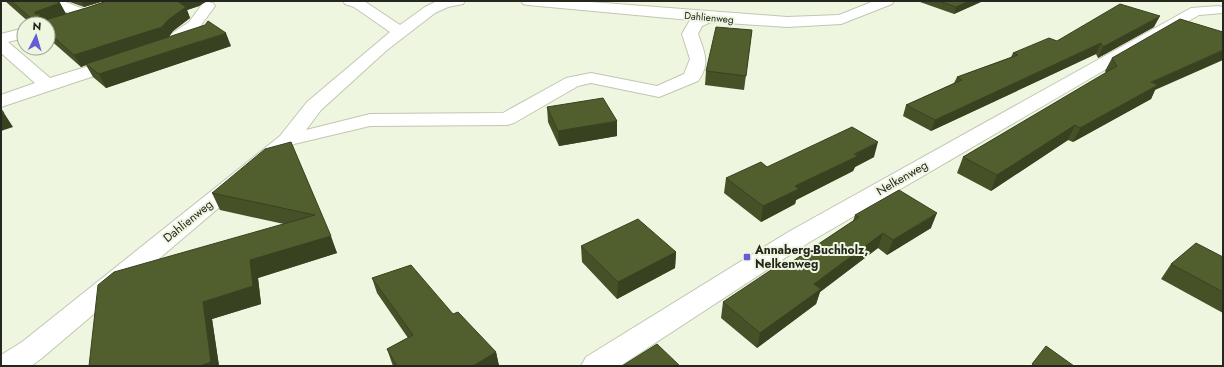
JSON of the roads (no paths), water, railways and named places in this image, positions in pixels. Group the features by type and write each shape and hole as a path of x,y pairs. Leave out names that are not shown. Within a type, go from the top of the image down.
{"street":[{"path":"50,1 92,12 64,21"},
{"path":"350,1 359,4 400,32"},
{"name":"Dahlienweg","path":"8,366 32,350 287,140 314,106 400,32 430,10 444,3 458,1"},
{"name":"Dahlienweg","path":"528,1 709,17 773,21 818,21 841,19 887,1"},
{"path":"149,51 194,25 208,6"},
{"name":"Nelkenweg","path":"596,366 806,233 1196,11 1214,8"},
{"path":"287,140 370,120 507,119 572,82 591,78 659,92 692,77 698,59 690,34 696,23 709,17"},
{"path":"1,101 204,34"},
{"path":"1,39 16,35"},
{"path":"1,44 47,86"}],"place":[{"name":"Annaberg-Buchholz, Nelkenweg","path":"747,257"}]}
